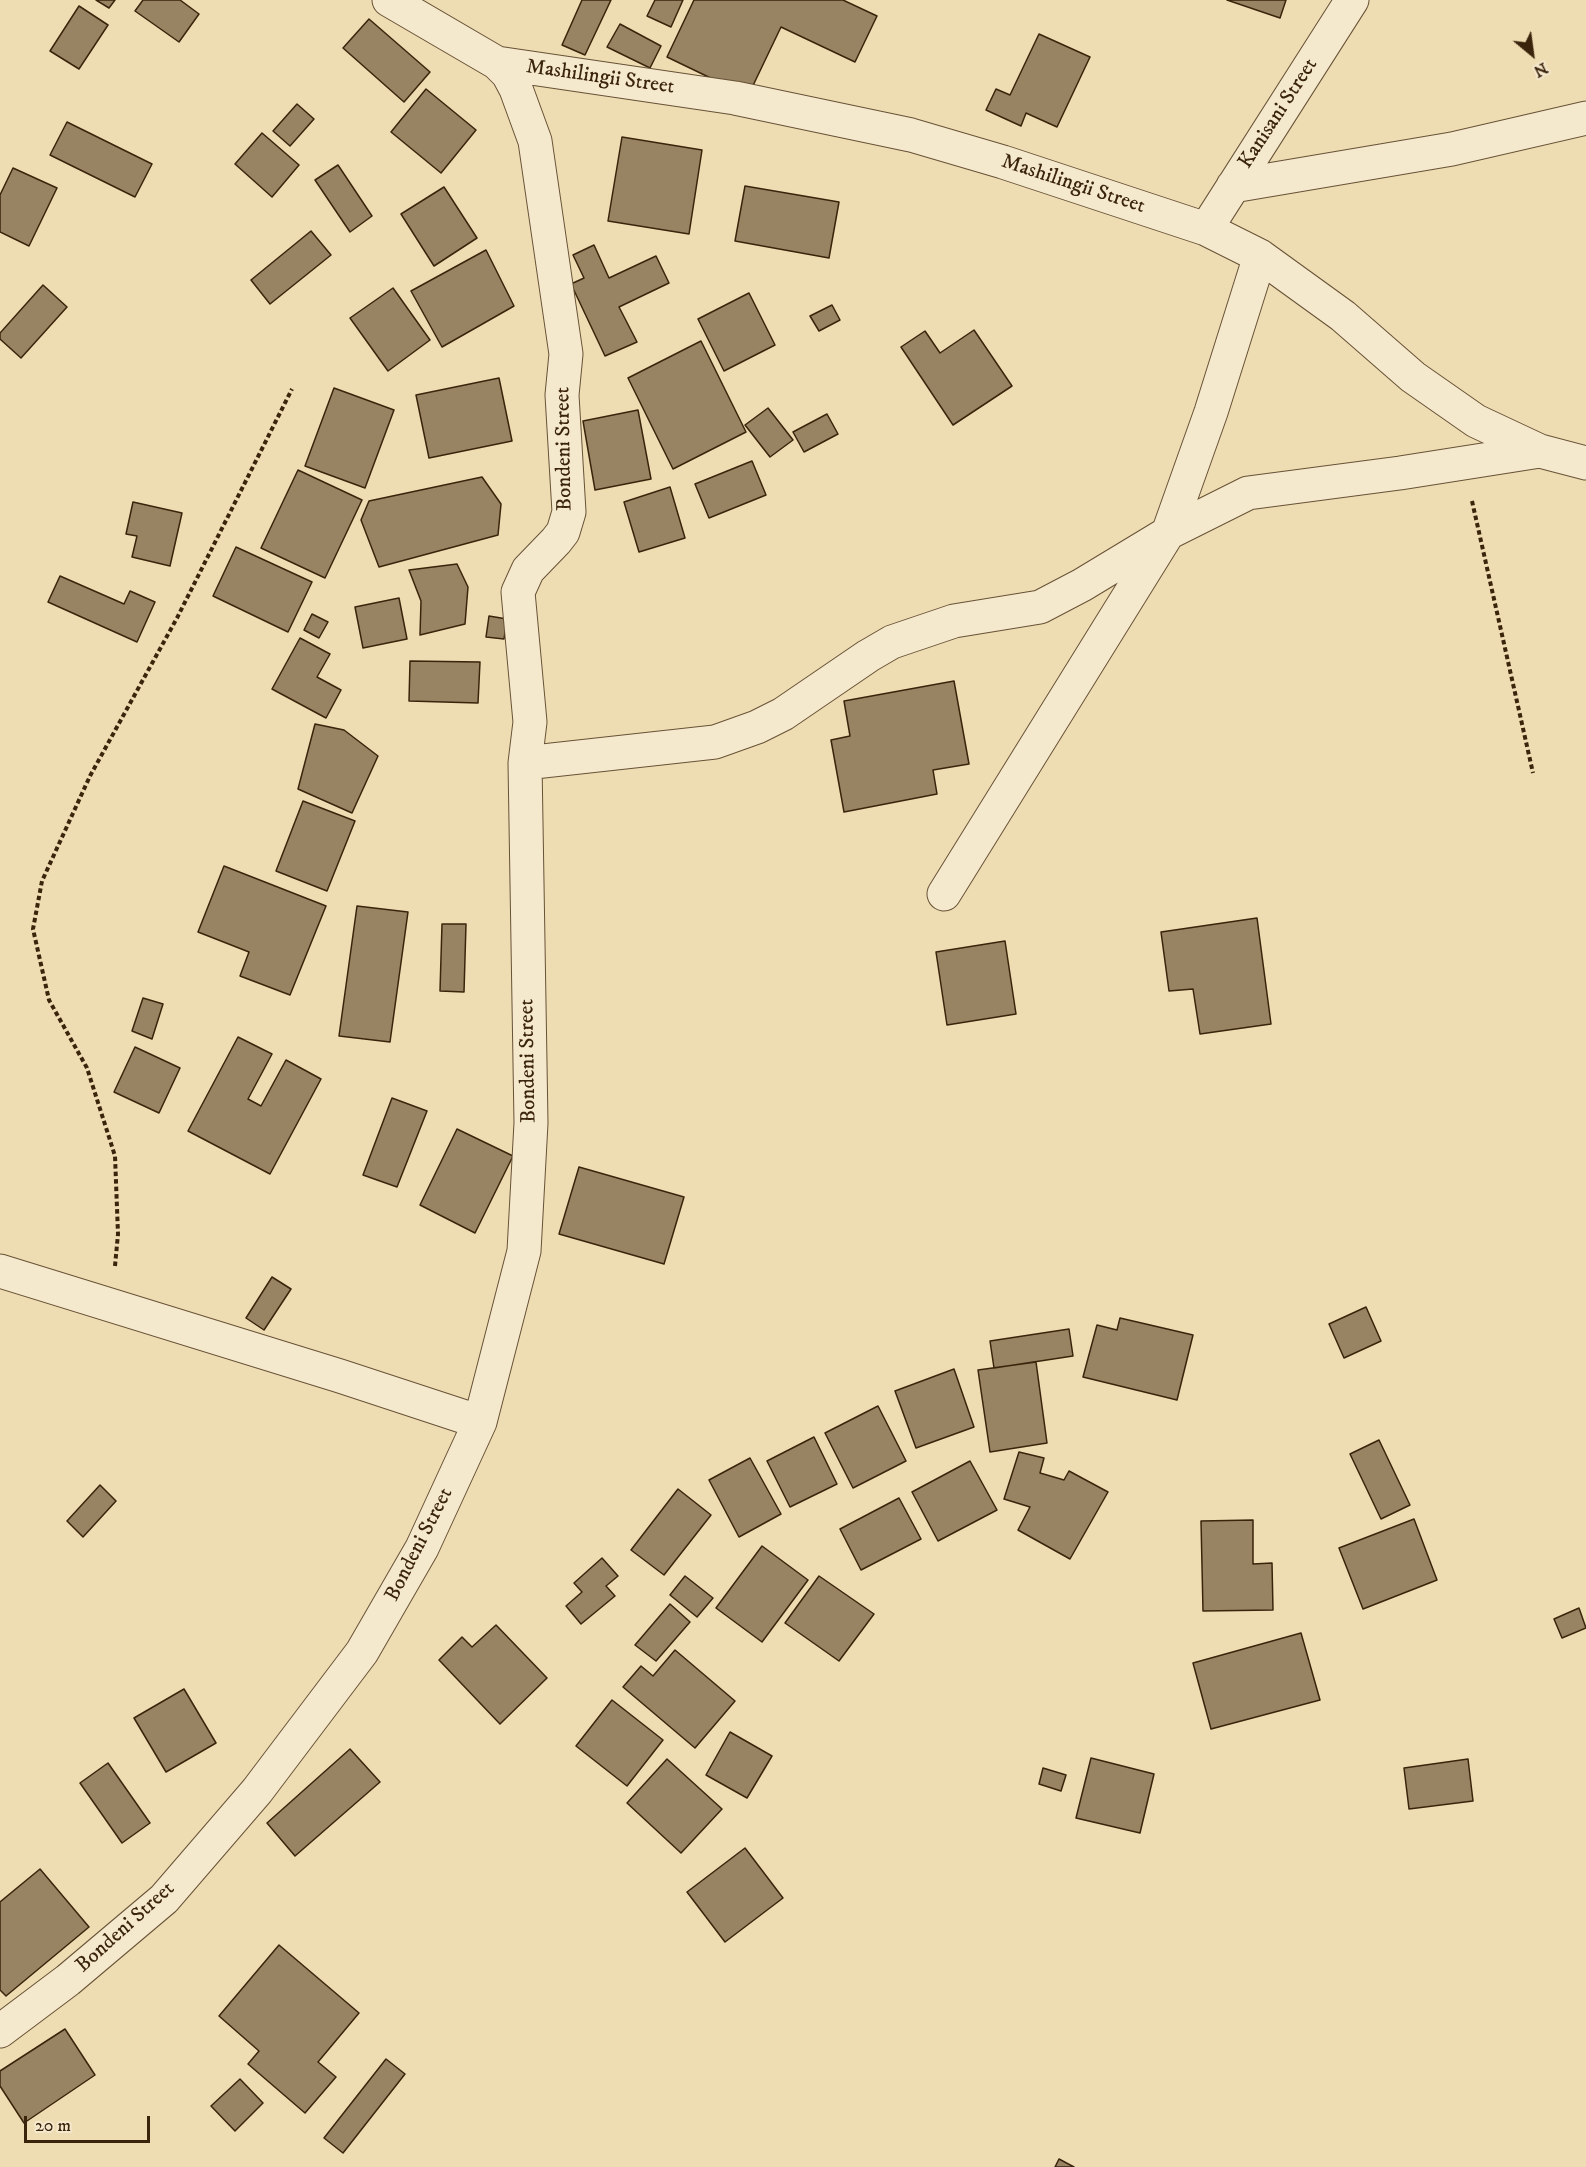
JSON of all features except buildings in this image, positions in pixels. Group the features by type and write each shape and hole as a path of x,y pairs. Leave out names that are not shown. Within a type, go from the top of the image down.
{"street":[{"name":"Bondeni Street","path":"0,2031 68,1980 165,1899 257,1791 363,1652 422,1548 480,1422 524,1251 531,1123 525,763 530,722 518,591 528,570 556,542 563,531 568,512 562,395 566,354 535,141 516,88 508,74 497,63 389,0"},
{"name":"Kanisani Street","path":"1206,229 1352,0"},
{"name":"Mashilingii Street","path":"497,63 735,98 911,135 1003,162 1206,229 1260,256 1343,316 1413,377 1476,421 1540,451 1586,463"},
{"path":"1233,186 1452,149 1586,118"},
{"path":"944,894 1168,533 1211,412 1260,256"},
{"path":"525,763 715,742 757,727 783,714 892,642 954,621 1040,607 1082,585 1168,533 1248,493 1540,451"},
{"path":"0,1271 340,1376 480,1422"}],"path":[{"path":"112,1306 118,1234 115,1156 87,1068 49,1000 33,929 42,881 90,776 177,618 292,389"},
{"path":"1464,462 1533,773"}]}
